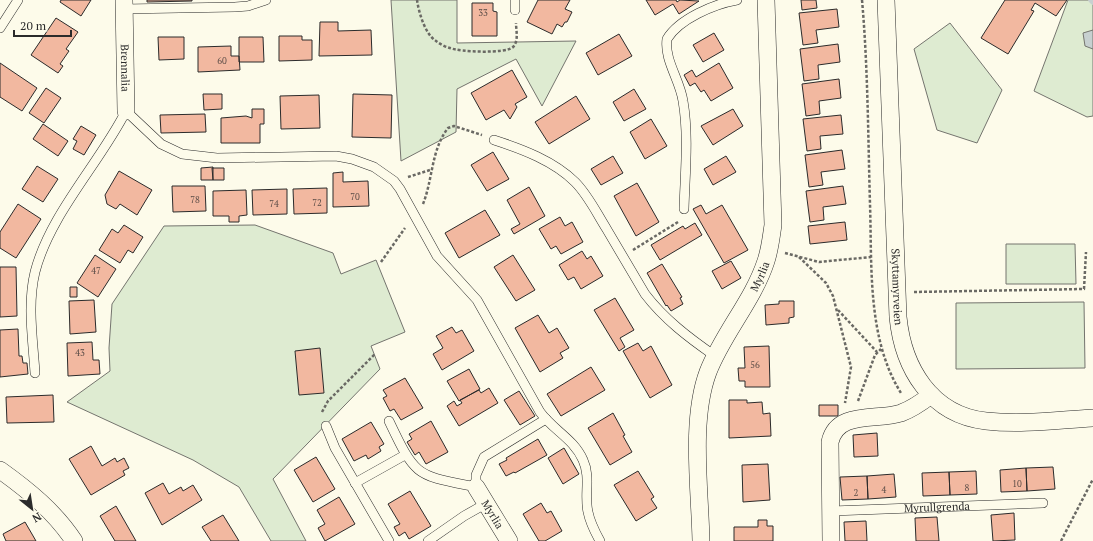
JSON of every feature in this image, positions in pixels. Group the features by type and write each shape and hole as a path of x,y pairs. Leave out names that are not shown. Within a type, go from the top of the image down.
{"street":[{"name":"Myrlia","path":"701,541 698,432 703,390 714,356 760,275 771,240 773,210 766,0"},
{"name":"Skyttamyrveien","path":"886,0 899,330 904,351 911,369 924,388 953,411 985,421 1093,418"},
{"name":"Brennalia","path":"124,5 126,111"},
{"path":"831,541 832,511 830,442 832,434 847,422 891,415 912,408 931,395"},
{"path":"0,470 43,504 65,527 74,541"},
{"name":"Myrlia","path":"476,487 509,541"}],"lane":[{"path":"0,28 18,0"},
{"path":"124,5 235,7 248,6 266,0"},
{"path":"515,0 515,10"},
{"path":"684,209 684,109 680,87 667,53 667,39 677,27 703,11 737,0"},
{"path":"35,373 31,317 31,296 34,273 41,253 65,208 113,137 126,111 161,144 182,154 217,158 336,156 352,159 374,167 394,181 437,256 477,300 546,419 566,436 580,452 588,477 588,512 600,541"},
{"path":"494,140 520,148 536,156 563,172 574,181 589,200 654,306 675,326 714,356"},
{"path":"389,421 405,455 412,465 422,474 476,487 476,475 484,457 546,419"},
{"path":"326,426 335,448 389,541"},
{"path":"355,482 405,455"},
{"path":"428,541 464,516 487,503"},
{"name":"Myrullgrenda","path":"832,511 1043,503"}],"path":[{"path":"417,0 429,34 435,41 451,49 496,52 511,49 517,40 515,10"},
{"path":"862,0 871,257 876,322 881,349 893,380 912,408"},
{"path":"381,262 415,216 429,186 430,170 446,131 450,126 464,128 494,140"},
{"path":"394,181 430,170"},
{"path":"623,256 676,224 682,216 684,209"},
{"path":"781,252 826,262 871,257"},
{"path":"912,292 1084,289 1086,252"},
{"path":"799,257 830,289 837,310 851,368 847,422"},
{"path":"837,310 877,352"},
{"path":"847,422 856,406 877,352 881,349"},
{"path":"326,426 322,414 325,404 375,354"},
{"path":"1061,541 1093,479"}],"green space":[{"path":"391,0 457,0 457,43 576,41 542,106 516,59 457,89 456,132 401,161"},
{"path":"1068,0 1093,0 1093,116 1087,117 1034,91"},
{"path":"950,23 1002,90 977,143 937,130 914,49"},
{"path":"255,225 333,253 341,274 376,260 405,332 371,346 380,369 273,479 306,541 271,541 239,487 193,460 67,402 110,371 109,348 112,304 164,226"},
{"path":"1006,244 1075,244 1076,284 1006,284"},
{"path":"1084,302 1085,368 956,369 956,303"}],"shaded area":[{"path":"1093,30 1093,49 1085,46 1083,33"}],"building":[{"path":"61,0 91,0 81,16 60,2"},
{"path":"147,0 192,0 192,1 147,2"},
{"path":"538,0 570,0 565,9 572,12 567,22 565,22 562,27 557,24 552,34 527,22"},
{"path":"646,0 676,0 677,2 680,0 699,1 679,14 673,4 655,15"},
{"path":"801,0 816,0 817,8 802,10"},
{"path":"1005,0 1067,0 1056,16 1035,3 1031,10 1034,11 1008,54 981,38"},
{"path":"472,3 493,3 493,11 497,12 497,36 472,36"},
{"path":"837,9 839,27 816,30 818,43 803,45 799,13"},
{"path":"56,18 78,32 66,49 69,51 60,64 63,66 58,73 31,55"},
{"path":"320,22 338,22 338,31 371,30 372,55 319,56"},
{"path":"714,33 724,50 703,62 693,45"},
{"path":"619,34 632,56 598,75 586,53"},
{"path":"279,36 302,36 302,40 312,40 312,60 279,61"},
{"path":"158,37 184,37 184,59 159,60"},
{"path":"239,37 263,37 264,62 239,62"},
{"path":"838,44 840,62 818,65 819,79 804,81 800,49"},
{"path":"231,46 231,56 239,56 240,70 198,72 198,47"},
{"path":"0,63 37,88 22,111 0,97"},
{"path":"719,63 733,88 711,101 704,90 701,92 695,83 690,86 684,75 692,70 696,77"},
{"path":"512,70 527,97 515,104 517,107 510,119 504,110 486,120 471,93"},
{"path":"839,79 841,98 819,101 820,114 806,116 802,84"},
{"path":"46,88 61,98 44,123 29,113"},
{"path":"634,89 646,109 624,121 613,102"},
{"path":"203,94 222,94 222,109 204,110"},
{"path":"353,94 392,95 391,138 352,137"},
{"path":"319,95 320,128 281,129 280,96"},
{"path":"576,96 590,119 549,144 535,122"},
{"path":"252,109 264,109 264,124 260,124 260,143 221,143 221,118 246,116 252,118"},
{"path":"733,109 743,126 713,145 701,126"},
{"path":"205,114 206,132 161,133 160,115"},
{"path":"841,115 843,134 820,136 821,149 807,151 803,119"},
{"path":"651,119 667,146 645,159 630,132"},
{"path":"43,124 68,141 58,156 33,139"},
{"path":"81,126 96,135 84,155 73,149 77,141 73,139"},
{"path":"842,150 845,169 821,172 823,185 809,187 805,155"},
{"path":"493,152 509,179 487,191 471,165"},
{"path":"613,156 623,173 601,185 591,169"},
{"path":"726,156 736,172 713,185 704,169"},
{"path":"37,166 58,179 43,202 22,189"},
{"path":"213,167 213,180 201,180 201,168"},
{"path":"212,168 224,168 224,180 213,180"},
{"path":"119,171 152,190 137,215 120,204 116,209 107,204 105,195"},
{"path":"343,172 343,182 368,181 369,206 333,207 333,173"},
{"path":"637,183 659,222 636,236 614,196"},
{"path":"172,186 205,186 206,211 173,212"},
{"path":"843,186 846,204 823,207 824,220 810,222 806,191"},
{"path":"529,187 545,216 514,234 511,229 520,224 507,200"},
{"path":"327,188 327,213 294,214 293,189"},
{"path":"287,189 287,214 253,215 252,190"},
{"path":"246,190 247,215 239,216 239,222 229,222 229,216 213,216 213,191"},
{"path":"18,204 41,219 16,258 0,248 0,232"},
{"path":"701,205 706,214 722,205 748,250 724,263 693,209"},
{"path":"485,210 500,235 459,258 445,233"},
{"path":"560,217 565,226 572,222 583,242 561,254 556,246 551,249 539,229"},
{"path":"845,222 847,240 810,244 808,226"},
{"path":"695,223 702,235 660,260 651,245 683,226 685,229"},
{"path":"124,225 143,237 133,253 128,250 120,263 99,250 112,229 118,233"},
{"path":"582,251 587,259 591,256 603,276 581,289 574,277 568,280 559,265"},
{"path":"95,255 116,269 98,297 77,283"},
{"path":"513,255 535,290 516,301 494,267"},
{"path":"731,261 741,278 722,289 712,271"},
{"path":"662,264 682,297 680,298 683,304 671,311 667,305 666,306 647,273"},
{"path":"0,267 16,267 17,316 0,317"},
{"path":"70,287 77,287 77,297 70,297"},
{"path":"615,298 634,330 620,338 625,347 619,351 594,310"},
{"path":"94,300 96,332 70,334 69,301"},
{"path":"779,301 794,301 794,317 789,318 789,323 766,325 765,305 779,304"},
{"path":"538,315 549,333 557,328 569,348 560,353 563,358 540,372 515,328"},
{"path":"452,327 456,333 462,330 474,351 442,370 433,354 443,348 436,336"},
{"path":"18,329 19,356 22,356 23,363 27,363 28,374 0,377 0,330"},
{"path":"92,342 93,360 99,360 100,374 68,376 67,343"},
{"path":"638,343 643,351 651,346 672,385 650,398 623,351"},
{"path":"769,346 770,387 745,387 745,381 739,381 738,368 745,368 744,347"},
{"path":"320,348 324,393 299,395 295,351"},
{"path":"591,367 605,390 561,416 547,394"},
{"path":"469,369 480,389 459,401 447,381"},
{"path":"405,378 423,408 401,420 394,409 390,411 383,398 387,396 383,390"},
{"path":"489,388 498,403 459,426 447,406 454,401 457,406 462,403 460,400 479,390 481,393"},
{"path":"519,391 535,416 520,425 504,400"},
{"path":"53,395 54,422 7,423 6,397"},
{"path":"729,400 747,400 747,403 762,402 763,414 770,413 771,436 729,438"},
{"path":"819,405 838,405 838,416 819,416"},
{"path":"613,413 632,452 610,465 588,428"},
{"path":"431,421 448,452 426,464 419,452 415,455 407,442 412,439 409,434"},
{"path":"371,422 384,444 379,447 381,451 368,459 366,455 354,461 342,439"},
{"path":"877,433 878,456 854,457 853,435"},
{"path":"538,439 547,455 515,473 514,472 506,476 499,464 507,460 506,458"},
{"path":"91,446 102,466 115,458 117,462 124,458 129,468 123,471 125,475 91,495 69,459"},
{"path":"564,448 579,474 563,484 548,458"},
{"path":"316,457 335,489 313,502 294,470"},
{"path":"768,464 770,500 743,502 742,465"},
{"path":"1053,467 1055,489 1027,491 1026,468"},
{"path":"1026,468 1027,491 1001,492 1000,470"},
{"path":"638,471 654,497 651,499 657,508 636,521 614,485"},
{"path":"976,471 977,494 950,495 949,472"},
{"path":"949,472 950,495 923,496 922,473"},
{"path":"894,474 896,497 868,499 867,476"},
{"path":"867,476 868,499 842,500 840,477"},
{"path":"163,483 169,494 181,487 183,491 193,485 202,500 162,525 145,493"},
{"path":"410,491 431,526 409,539 405,532 399,536 394,527 400,524 388,504"},
{"path":"339,497 355,524 325,541 318,528 325,524 317,510"},
{"path":"541,503 547,513 551,511 562,531 545,541 539,541 523,514"},
{"path":"116,506 136,541 115,541 100,516"},
{"path":"1014,513 1015,540 993,541 991,515"},
{"path":"223,515 239,541 211,541 202,527"},
{"path":"937,517 939,541 916,541 915,518"},
{"path":"758,520 767,520 767,526 773,526 773,541 734,541 734,527 758,527"},
{"path":"866,521 867,541 845,541 844,522"},
{"path":"25,522 36,541 6,541 3,534"}]}
